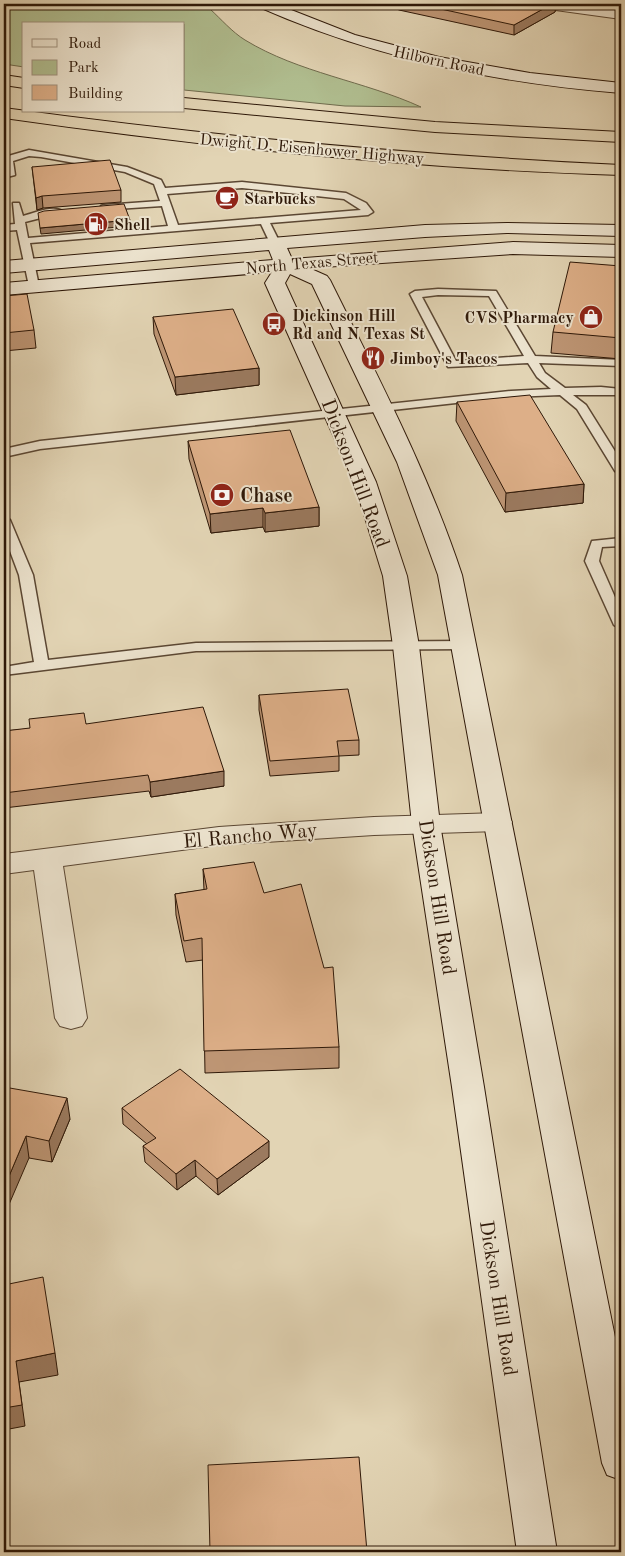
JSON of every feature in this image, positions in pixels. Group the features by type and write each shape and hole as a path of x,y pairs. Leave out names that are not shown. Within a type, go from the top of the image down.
{"highway":[{"path":"4,80 22,83"},
{"name":"Dwight D. Eisenhower Highway","path":"185,103 425,126 621,137"},
{"name":"Dwight D. Eisenhower Highway","path":"4,113 300,148 621,170"},
{"path":"498,163 621,184"}],"street":[{"name":"Hilborn Road","path":"264,4 342,35 402,53 508,74 621,88"},
{"path":"542,4 621,15"},
{"name":"Hilborn Road","path":"437,46 519,62 621,75"},
{"name":"North Texas Street","path":"4,267 275,243 466,229 621,231"},
{"path":"275,243 285,265 320,280 416,478 436,526 450,575 466,645 498,822 621,1463"},
{"name":"North Texas Street","path":"4,289 474,250 554,248 621,251"},
{"name":"Dickson Hill Road","path":"285,265 275,283 365,482 395,576 406,646 426,824 470,1096 537,1552"},
{"name":"El Rancho Way","path":"4,864 219,836 426,824 498,822"},
{"path":"47,858 71,1018"}],"lane":[{"path":"10,175 8,159 29,153 128,170 158,182 174,228"},
{"path":"23,241 368,212 363,205 346,196 242,184 162,191"},
{"path":"90,209 166,203"},
{"path":"16,205 34,286"},
{"path":"4,228 20,224 43,213 72,211"},
{"path":"264,221 275,243"},
{"path":"621,363 533,359 452,365 415,294 438,292 492,293 533,359 541,375 582,407 621,471"},
{"path":"4,453 40,445 511,394 601,390 621,392"},
{"path":"4,520 26,575 42,665"},
{"path":"621,542 597,544 592,561 621,625"},
{"path":"4,670 196,647 466,645"}],"green space":[{"path":"4,4 216,4 210,9 245,40 266,51 309,69 377,90 421,107 345,106 185,90 185,22 22,22 22,67 4,64"}],"building":[{"path":"418,4 552,4 514,25"},
{"path":"110,160 121,190 36,198 32,167"},
{"path":"124,204 130,220 40,228 38,213 44,211"},
{"name":"CVS Pharmacy","path":"570,262 621,266 621,338 553,332"},
{"path":"27,294 34,330 4,333 4,296"},
{"path":"233,309 259,368 175,377 153,317"},
{"path":"530,395 584,484 506,493 457,402"},
{"path":"290,430 319,507 265,513 263,508 210,514 188,441"},
{"path":"348,689 359,740 337,741 339,756 270,761 259,695"},
{"path":"203,707 224,771 150,782 148,775 4,793 4,731 30,728 29,719 84,713 86,724"},
{"path":"254,862 264,893 301,884 324,968 333,967 339,1047 204,1051 202,938 184,941 175,894 207,889 203,869"},
{"path":"180,1069 269,1141 217,1179 195,1160 176,1174 143,1146 156,1138 122,1108"},
{"path":"4,1087 67,1098 49,1141 26,1136 4,1188"},
{"path":"43,1277 55,1353 16,1361 22,1405 4,1408 4,1285"},
{"path":"359,1457 367,1552 210,1552 208,1465"}],"place":[{"name":"Starbucks","path":"227,198"},
{"name":"Shell","path":"96,224"},
{"name":"CVS Pharmacy","path":"591,317"},
{"name":"Dickinson Hill Rd and N Texas St","path":"274,324"},
{"name":"Jimboy's Tacos","path":"373,358"},
{"name":"Chase","path":"222,495"}]}
